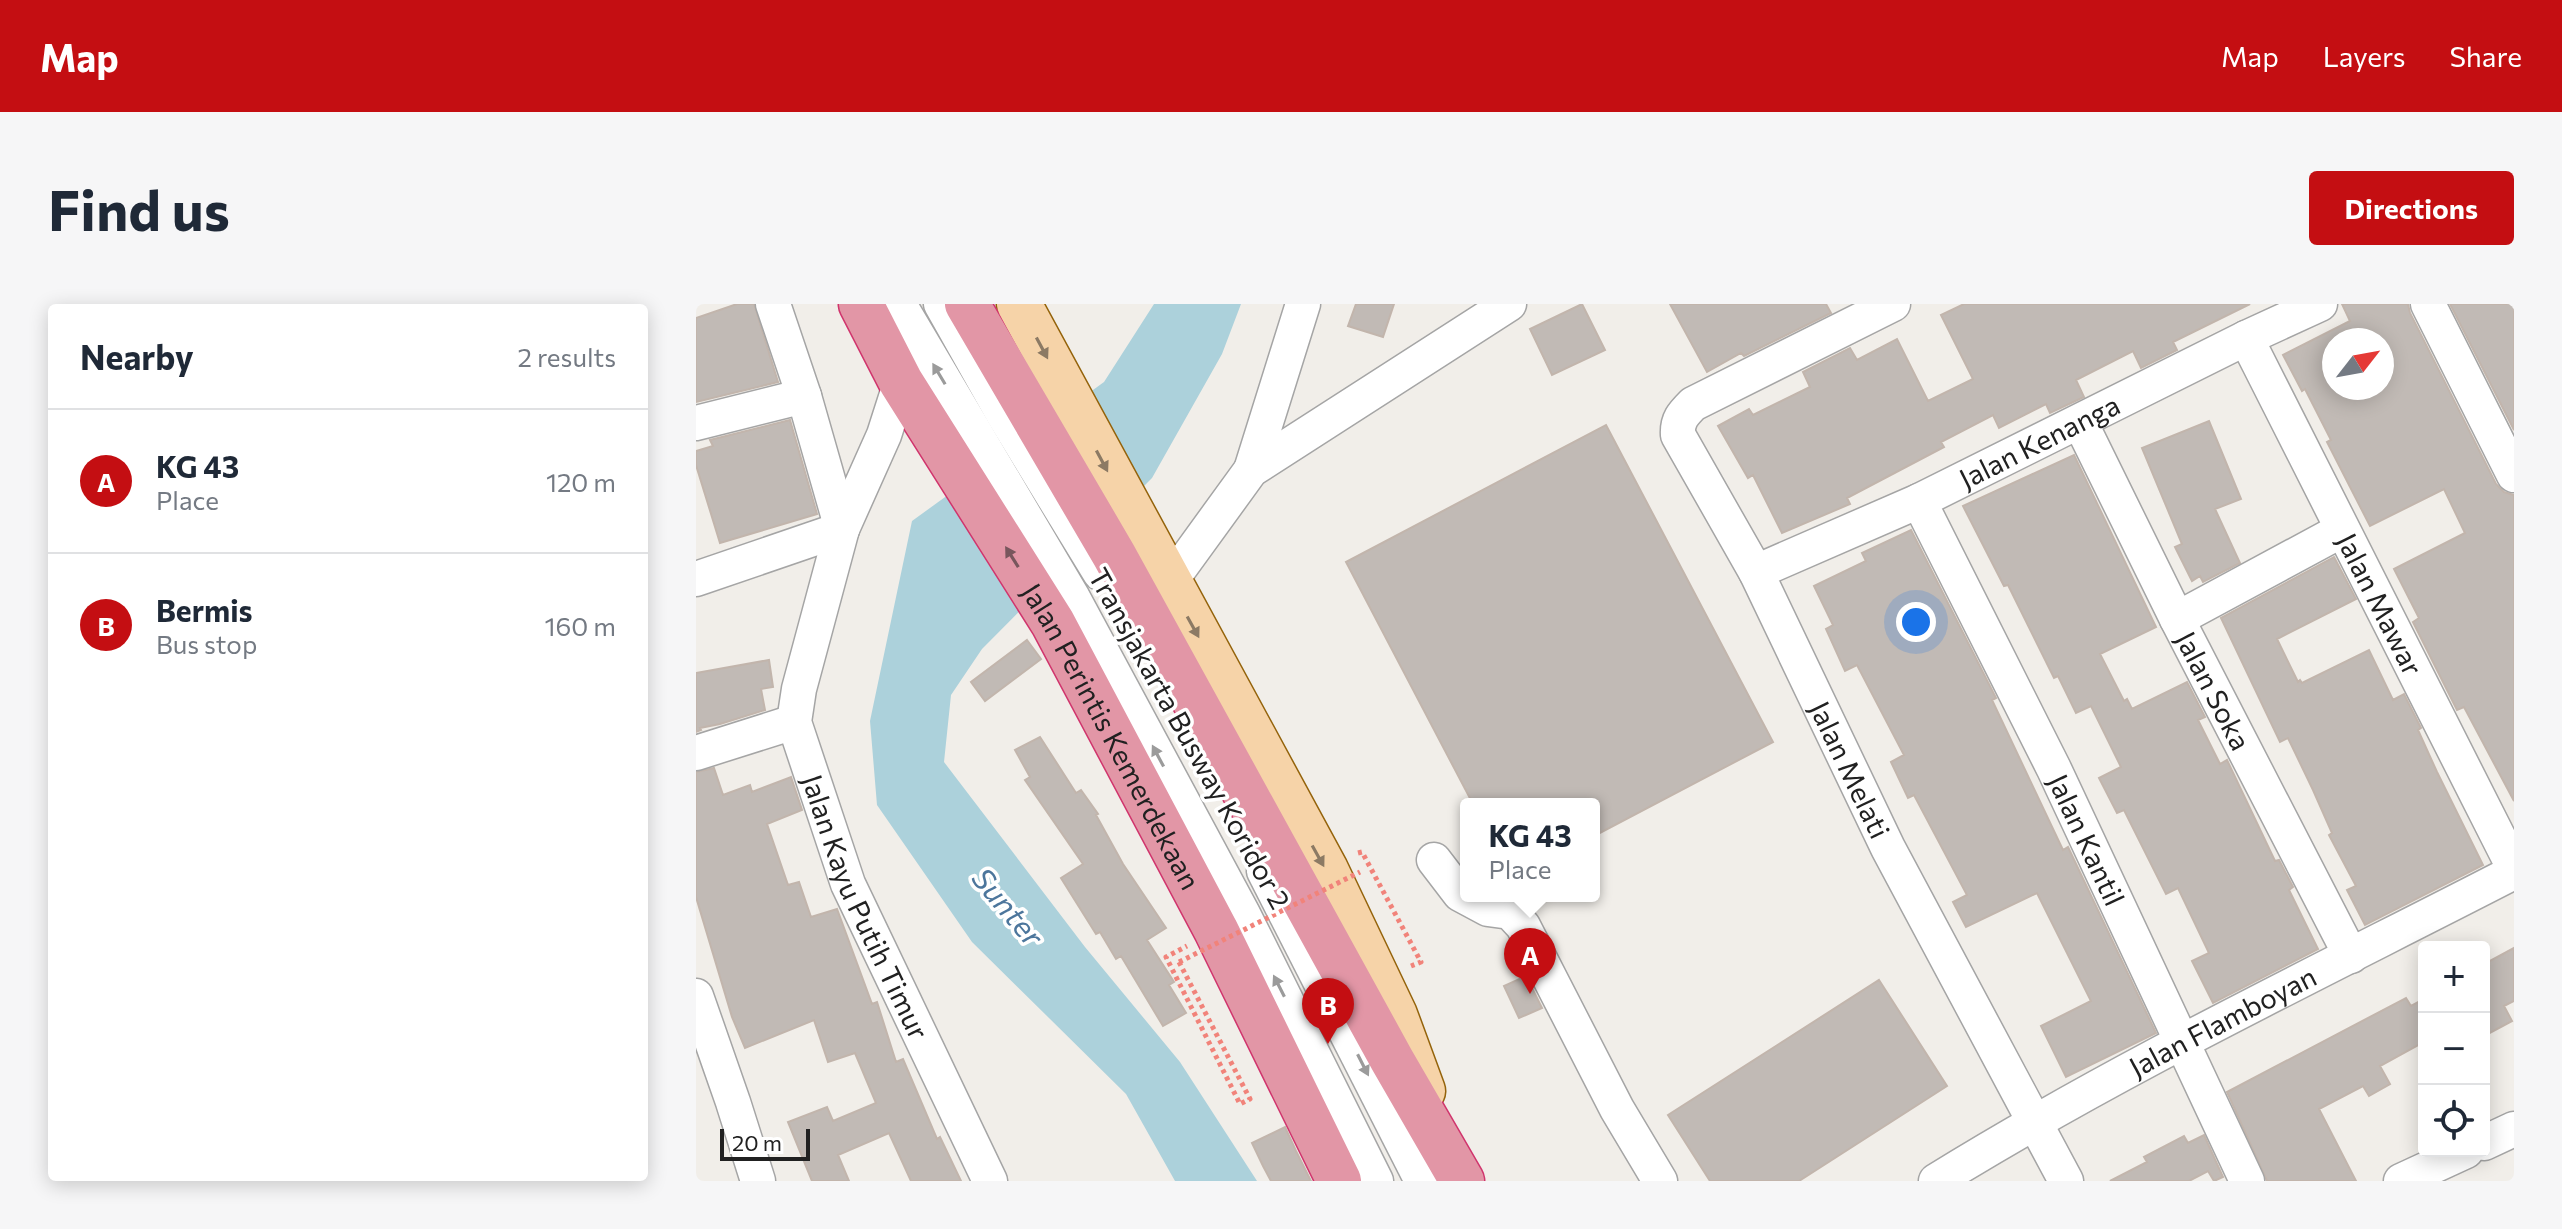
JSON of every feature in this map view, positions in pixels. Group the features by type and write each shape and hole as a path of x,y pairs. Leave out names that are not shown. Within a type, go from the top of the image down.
{"highway":[{"name":"Jalan Perintis Kemerdekaan","path":"861,304 901,382 964,448 1063,611 1339,1181"},
{"path":"967,304 1032,403 1119,556 1392,1060 1442,1169"}],"main road":[{"path":"1019,304 1032,403"},
{"path":"1119,556 1169,583 1332,883 1395,1015 1442,1169"}],"street":[{"path":"773,304 804,396 842,529"},
{"path":"899,304 964,448"},
{"path":"941,304 1032,403"},
{"path":"1169,583 1251,470 1303,304"},
{"path":"1251,470 1509,304"},
{"name":"Jalan Melati","path":"1893,304 1693,404 1678,424 1678,435 1756,572 1888,848 2066,1181"},
{"name":"Jalan Kenanga","path":"1756,572 1919,501 2320,304"},
{"path":"2428,304 2514,475"},
{"name":"Jalan Mawar","path":"2246,338 2514,870"},
{"path":"696,753 794,722 799,689 842,529 884,435 901,382"},
{"path":"696,423 804,396"},
{"name":"Jalan Soka","path":"2080,422 2177,619 2351,956"},
{"name":"Jalan Kantil","path":"1919,501 2054,769 2247,1181"},
{"path":"696,579 842,529"},
{"path":"2177,619 2342,530"},
{"name":"Transjakarta Busway Koridor 2","path":"1063,611 1243,914 1376,1181"},
{"name":"Jalan Kayu Putih Timur","path":"794,722 848,884 990,1181"},
{"path":"1434,860 1460,894"},
{"name":"Jalan Flamboyan","path":"1936,1181 2032,1122 2181,1041 2514,870"},
{"path":"1475,902 1488,909 1510,912 1523,926 1617,1109 1660,1181"},
{"path":"696,996 758,1181"},
{"path":"2490,1140 2514,1129"},
{"path":"2401,1181 2453,1157"}],"path":[{"path":"1216,930 1166,957 1240,1104 1250,1099 1179,962 1360,872"}],"water":[{"name":"Sunter","path":"1154,304 1241,304 1222,354 1152,478 982,649 951,695 944,762 1085,947 1180,1062 1257,1181 1175,1181 1126,1094 972,942 877,805 870,721 912,521 1104,382"}],"building":[{"path":"737,304 754,304 778,382 696,402 696,318"},
{"path":"1356,304 1394,304 1383,337 1348,326"},
{"path":"1582,304 1605,350 1552,375 1530,329"},
{"path":"1670,304 1826,304 1831,313 1744,356 1741,353 1707,372"},
{"path":"1964,304 2250,304 2173,342 2177,350 2141,368 2133,351 2076,380 2084,397 2050,413 2046,404 1999,428 1993,415 1941,442 1944,447 1847,498 1850,504 1782,533 1753,475 1748,478 1718,426 1749,409 1753,415 1810,387 1803,372 1850,348 1857,360 1897,339 1928,401 1973,379 1941,315"},
{"path":"2342,304 2408,304 2496,484 2504,492 2514,495 2514,801 2464,707 2457,710 2413,622 2419,618 2394,569 2465,533 2444,489 2370,526 2327,442 2331,440 2305,389 2302,391 2283,355 2322,335 2322,400 2394,400 2394,328 2336,328 2350,321"},
{"path":"2450,304 2514,304 2514,430"},
{"path":"790,420 817,514 720,543 696,465 696,451 713,446 710,440"},
{"path":"2209,421 2241,499 2215,509 2240,563 2203,582 2200,576 2192,581 2175,547 2182,544 2142,448"},
{"path":"1606,425 1773,742 1600,833 1600,798 1470,798 1346,562"},
{"path":"2074,455 2156,627 2100,654 2124,701 2127,699 2132,709 2187,682 2205,717 2198,720 2220,764 2227,760 2275,861 2279,860 2293,887 2289,890 2318,949 2213,1003 2192,961 2209,953 2178,888 2166,894 2124,810 2117,813 2099,778 2121,767 2091,706 2076,713 2058,676 2054,678 2008,585 2004,586 1963,506"},
{"path":"1911,530 1996,698 1992,700 2063,850 2068,847 2156,1033 2066,1077 2041,1026 2091,1001 2037,893 1966,927 1953,902 1967,895 1914,795 1908,798 1891,762 1904,755 1857,665 1845,671 1826,629 1833,625 1814,586 1866,561 1862,553"},
{"path":"2334,557 2356,599 2277,639 2298,682 2300,680 2302,683 2369,650 2393,700 2404,694 2421,728 2418,730 2437,772 2483,865 2365,925 2347,890 2356,886 2329,835 2332,833 2313,790 2288,738 2280,742 2221,618"},
{"path":"1027,640 1041,659 985,701 971,682"},
{"path":"769,660 773,687 761,689 765,710 700,728 696,732 696,673"},
{"path":"1040,737 1076,793 1081,790 1098,814 1123,864 1166,928 1147,940 1174,982 1169,985 1186,1013 1163,1026 1121,956 1116,959 1100,932 1096,934 1061,878 1083,864 1025,780 1030,777 1015,750"},
{"path":"714,768 723,795 750,785 752,792 791,777 802,810 767,824 788,885 799,882 811,917 837,909 872,1004 877,1002 896,1062 903,1059 937,1139 940,1137 961,1181 911,1181 889,1133 838,1155 849,1181 812,1181 788,1122 827,1107 833,1121 876,1103 855,1053 828,1062 814,1020 745,1048 732,1017 696,897 696,772"},
{"path":"2514,948 2514,1001 2504,1006 2512,1021 2490,1033 2490,1013 2490,961"},
{"path":"1526,976 1542,1008 1519,1018 1504,986"},
{"path":"1879,980 1947,1086 1799,1181 1710,1181 1668,1115"},
{"path":"2406,998 2411,1006 2418,1002 2418,1045 2380,1066 2390,1084 2369,1096 2363,1086 2319,1109 2356,1181 2267,1181 2227,1092"},
{"path":"1285,1127 1311,1181 1271,1181 1263,1166 1252,1143"},
{"path":"2204,1135 2223,1177 2214,1181 2208,1171 2189,1181 2110,1181 2147,1162 2144,1157 2184,1136 2188,1143"}],"place":[{"name":"KG 43","path":"1530,994"},
{"name":"Bermis","path":"1328,1044"}]}
